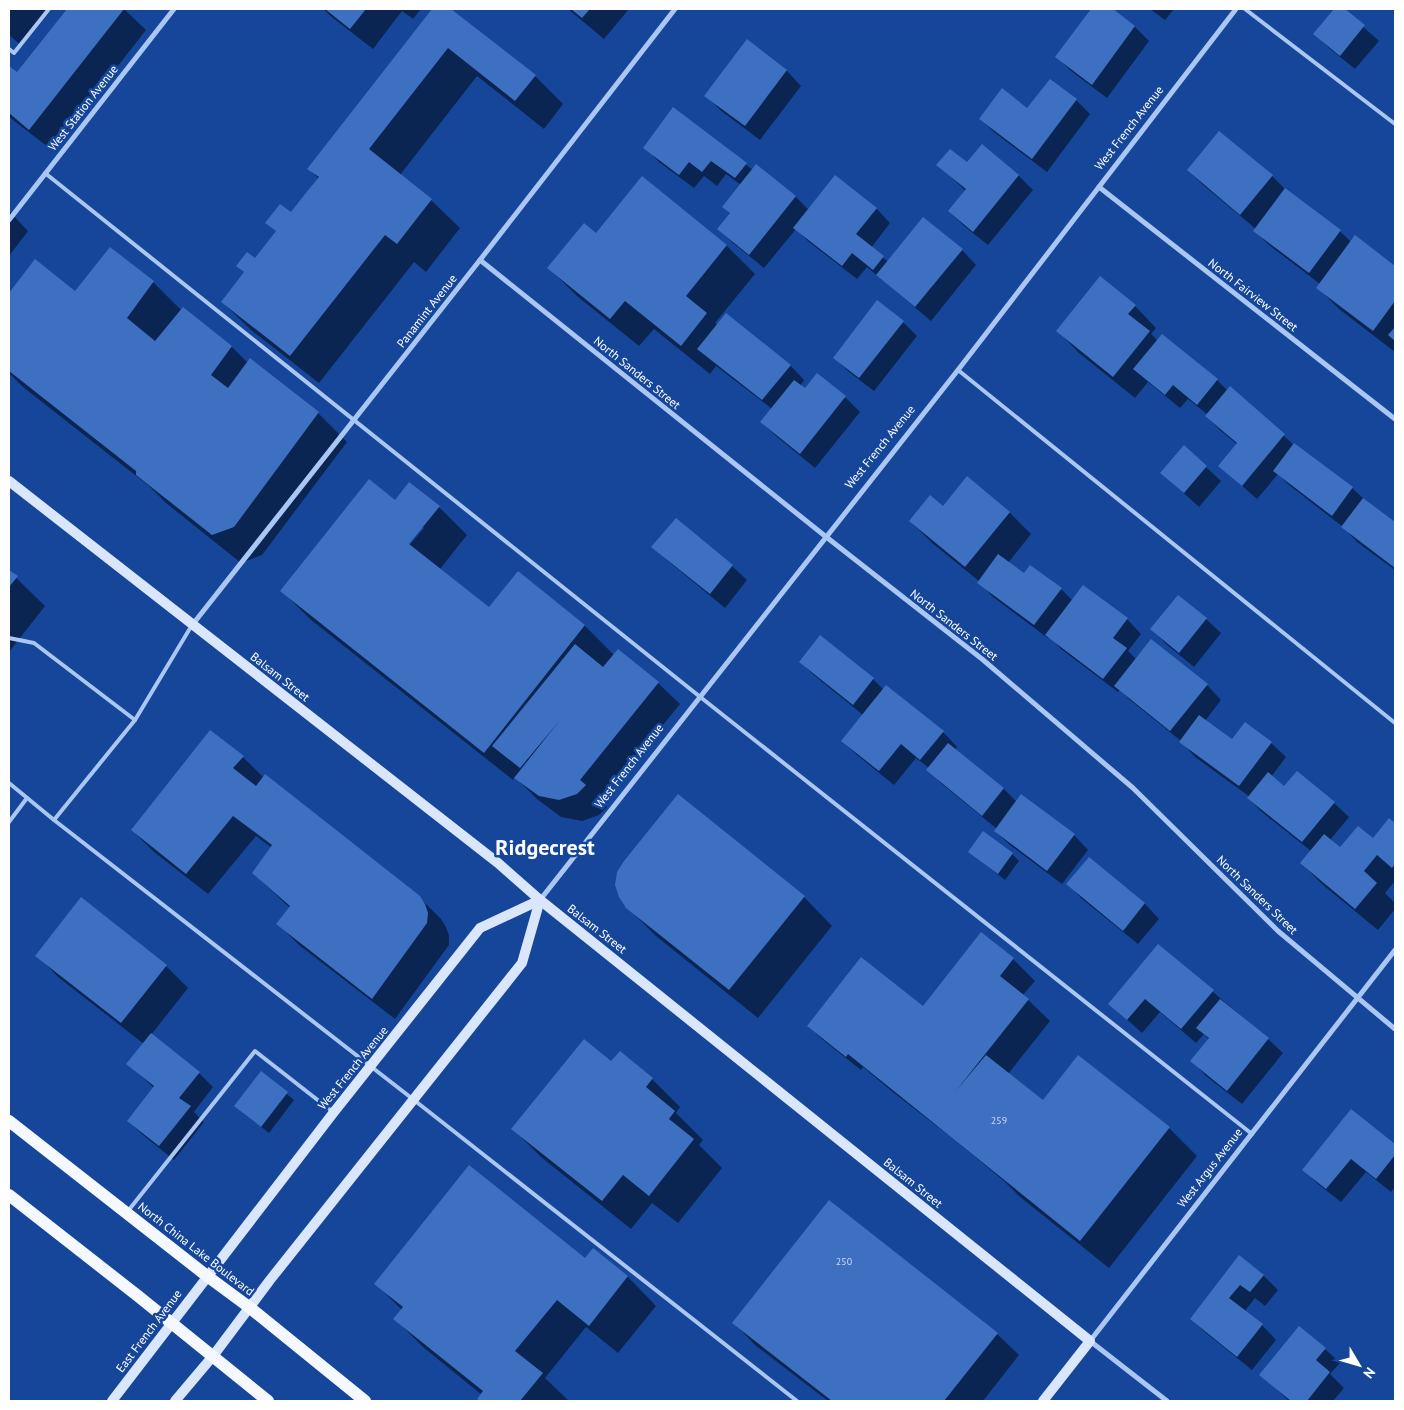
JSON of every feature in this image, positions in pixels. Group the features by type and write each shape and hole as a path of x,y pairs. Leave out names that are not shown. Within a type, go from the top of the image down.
{"main road":[{"name":"North China Lake Boulevard","path":"9,1121 249,1307 366,1401"},
{"path":"9,1195 268,1401"}],"street":[{"name":"West Station Avenue","path":"9,220 174,9"},
{"name":"Panamint Avenue","path":"192,625 355,420 675,9"},
{"name":"West French Avenue","path":"249,1307 522,963 540,900 825,536 958,370 1236,9"},
{"name":"North Fairview Street","path":"1099,187 1395,419"},
{"name":"North Sanders Street","path":"480,260 982,659 1133,788 1278,932 1395,1029"},
{"name":"Balsam Street","path":"9,481 498,863 540,900 1167,1401"},
{"name":"West French Avenue","path":"207,1276 480,928 540,900"},
{"name":"West Argus Avenue","path":"1044,1401 1395,950"},
{"name":"East French Avenue","path":"112,1401 207,1276"},
{"path":"175,1401 213,1356 249,1307"}],"lane":[{"path":"9,49 14,53 49,9"},
{"path":"1245,9 1395,124"},
{"path":"45,173 1252,1134"},
{"path":"958,370 1395,723"},
{"path":"54,820 135,720 192,625"},
{"path":"9,638 34,643 135,720"},
{"path":"9,783 797,1401"},
{"path":"9,822 27,798"},
{"path":"126,1213 255,1051 334,1112"}],"building":[{"path":"67,9 124,9 29,130 9,113 9,66 17,72"},
{"path":"325,9 366,9 350,29"},
{"path":"432,9 451,9 536,75 515,101 448,48 369,149 432,199 397,244 385,235 290,356 221,302 244,272 236,266 247,252 255,258 276,231 265,223 280,204 291,212 319,177 307,169"},
{"path":"571,9 590,9 582,18"},
{"path":"1091,9 1113,9 1135,26 1092,85 1055,57"},
{"path":"1334,9 1345,9 1365,25 1340,56 1313,34"},
{"path":"747,39 787,70 745,126 704,96"},
{"path":"1050,79 1077,99 1032,159 979,119 1002,88 1027,108"},
{"path":"673,107 747,163 735,178 711,161 702,172 689,162 679,175 643,148"},
{"path":"1219,131 1273,175 1240,215 1187,170"},
{"path":"982,144 1019,175 973,232 948,211 966,189 936,165 950,149 967,162"},
{"path":"756,164 796,196 749,255 717,229 730,213 722,207"},
{"path":"835,175 877,208 856,234 884,256 873,270 852,253 842,266 793,228"},
{"path":"642,176 727,245 686,296 707,313 681,346 625,301 610,319 547,268 584,223 596,233"},
{"path":"1285,188 1341,230 1309,273 1253,231"},
{"path":"923,217 963,249 915,307 876,275"},
{"path":"1355,235 1395,266 1395,301 1373,331 1316,288"},
{"path":"110,247 154,281 127,318 155,341 183,307 232,346 211,375 228,388 250,358 319,412 234,527 212,535 136,475 136,471 9,371 9,293 35,259 75,291"},
{"path":"1100,276 1136,305 1128,314 1150,331 1113,377 1056,331"},
{"path":"877,300 904,321 859,378 833,358"},
{"path":"726,313 791,365 762,400 697,349"},
{"path":"1395,327 1395,341 1388,335"},
{"path":"1162,334 1218,379 1197,405 1173,385 1165,395 1133,369"},
{"path":"817,373 846,396 800,454 760,422 794,380 805,388"},
{"path":"1230,386 1285,434 1242,486 1218,466 1237,443 1205,416"},
{"path":"1294,443 1353,487 1332,516 1273,471"},
{"path":"1184,445 1207,466 1184,493 1160,473"},
{"path":"967,476 1010,512 965,567 909,521 930,495 943,506"},
{"path":"369,479 395,500 409,482 440,506 409,544 489,607 518,571 585,625 484,753 280,591"},
{"path":"1363,498 1395,522 1395,568 1341,527"},
{"path":"676,518 733,565 710,594 651,547"},
{"path":"998,554 1024,573 1030,565 1062,588 1034,625 977,583"},
{"path":"9,570 18,576 9,587"},
{"path":"1083,585 1128,618 1113,638 1127,648 1103,679 1045,635"},
{"path":"1178,595 1207,618 1179,653 1150,629"},
{"path":"820,635 874,678 853,705 799,662"},
{"path":"1151,639 1208,684 1170,731 1114,686"},
{"path":"575,644 603,667 618,649 659,682 580,780 586,785 577,794 559,800 539,796 514,778 560,720 520,768 492,746"},
{"path":"886,685 944,731 920,760 901,744 879,771 841,741"},
{"path":"1199,715 1232,739 1245,722 1272,742 1239,786 1179,742"},
{"path":"210,730 244,756 233,768 256,786 265,774 420,896 425,904 428,913 427,923 372,999 276,924 290,906 252,873 272,845 233,816 186,874 131,830"},
{"path":"948,743 1004,788 982,816 926,770"},
{"path":"1297,771 1335,802 1302,842 1247,798 1268,772 1284,786"},
{"path":"678,794 805,896 729,990 626,908 619,897 615,885 617,872 624,861"},
{"path":"1021,794 1075,834 1047,871 994,831"},
{"path":"1389,818 1395,823 1395,864 1392,868 1377,855 1364,871 1377,883 1355,909 1300,863 1324,834 1340,847 1358,826 1373,838"},
{"path":"983,831 1013,853 998,874 968,852"},
{"path":"1089,857 1145,903 1123,931 1066,884"},
{"path":"81,897 167,965 121,1023 35,956"},
{"path":"981,932 1014,958 1000,976 1029,999 955,1092 986,1055 1043,1100 1078,1055 1170,1127 1080,1241 848,1054 846,1057 807,1026 861,957 923,1006"},
{"path":"1158,944 1214,990 1181,1029 1145,999 1127,1020 1108,1004"},
{"path":"1220,999 1269,1038 1227,1091 1190,1061 1209,1038 1196,1028"},
{"path":"151,1033 200,1072 179,1098 191,1106 159,1146 127,1121 154,1086 126,1064"},
{"path":"584,1039 611,1061 620,1051 653,1078 646,1087 675,1111 669,1119 694,1139 649,1196 623,1175 602,1201 511,1129"},
{"path":"261,1071 288,1092 261,1127 234,1106"},
{"path":"1351,1109 1395,1144 1395,1155 1376,1179 1351,1159 1326,1189 1302,1170"},
{"path":"469,1165 585,1258 593,1248 628,1276 589,1326 557,1300 515,1351 543,1373 520,1401 480,1401 477,1399 483,1391 393,1319 403,1307 374,1284"},
{"path":"829,1200 998,1333 944,1401 832,1401 732,1323"},
{"path":"1239,1255 1264,1275 1250,1292 1240,1285 1229,1298 1263,1324 1237,1357 1190,1319"},
{"path":"1299,1326 1326,1348 1316,1360 1330,1372 1307,1401 1291,1401 1259,1375"}],"district":[{"name":"Ridgecrest","path":"545,847"}]}
